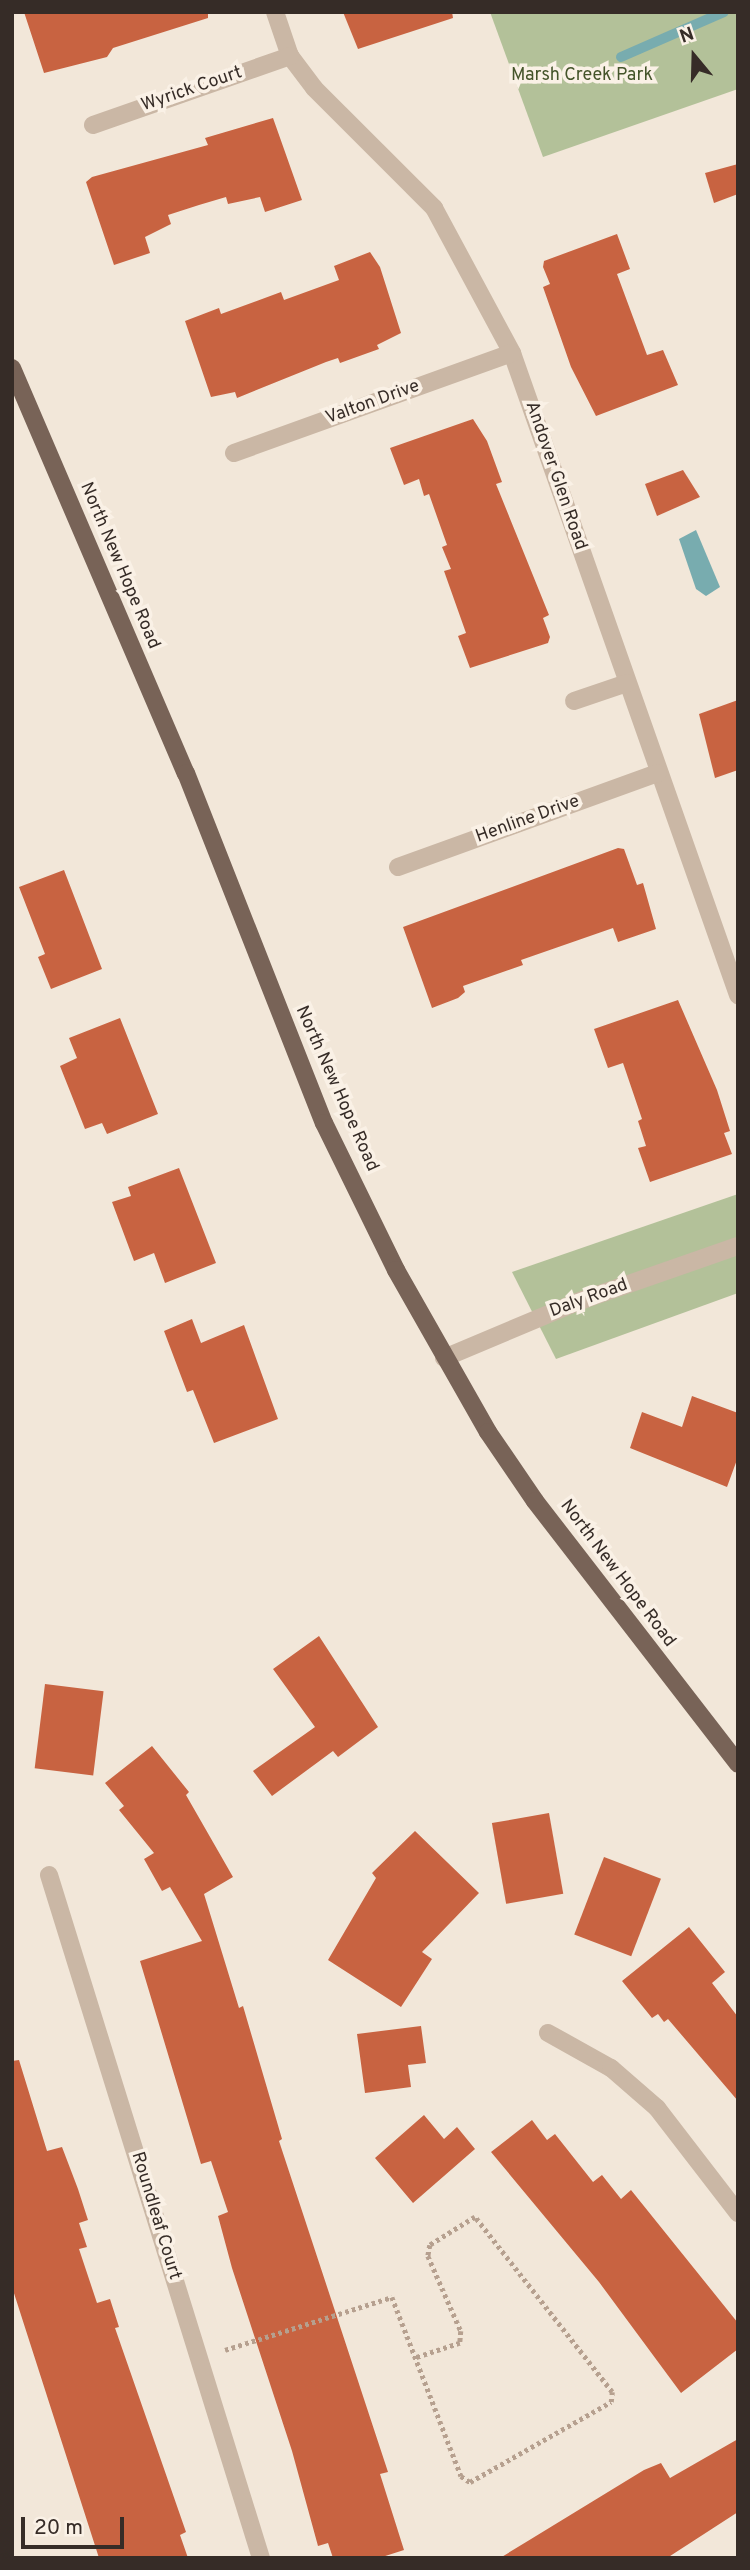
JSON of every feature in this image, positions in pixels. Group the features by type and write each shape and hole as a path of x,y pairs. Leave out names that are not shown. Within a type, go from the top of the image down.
{"main road":[{"name":"North New Hope Road","path":"12,368 186,773 324,1123 444,1358 535,1501 738,1764"}],"street":[{"name":"Andover Glen Road","path":"275,12 290,56 314,88 434,208 512,353 738,995"},
{"name":"Wyrick Court","path":"93,125 290,56"},
{"name":"Valton Drive","path":"234,453 512,353"},
{"path":"573,701 627,683"},
{"name":"Henline Drive","path":"398,867 658,773"},
{"name":"Daly Road","path":"444,1358 577,1302 738,1246"},
{"name":"Roundleaf Court","path":"49,1875 261,2558"},
{"path":"548,2033 611,2068 656,2108 738,2213"}],"path":[{"path":"225,2350 392,2297 415,2358 461,2476 470,2482 611,2402 612,2392 475,2217 430,2245 428,2256 461,2331 460,2343 415,2358"}],"green space":[{"name":"Marsh Creek Park","path":"490,12 738,12 738,89 543,157"},
{"path":"738,1194 738,1293 556,1359 512,1272"}],"water":[{"path":"696,530 720,587 706,596 696,589 679,539"}],"building":[{"path":"24,12 208,12 208,18 113,48 107,57 44,73"},
{"path":"343,12 452,12 453,18 358,49"},
{"path":"273,118 302,200 265,212 260,197 228,204 226,197 168,215 171,224 145,237 150,253 114,265 86,182 92,177 208,145 205,138"},
{"path":"738,164 738,194 714,203 705,173"},
{"path":"617,234 630,269 617,274 647,355 663,350 678,385 596,416 571,367 543,287 550,284 543,267 544,261"},
{"path":"370,252 380,267 401,333 377,345 379,349 340,363 338,358 326,362 237,398 235,392 211,397 185,321 219,308 221,314 281,292 284,300 339,280 334,266"},
{"path":"473,419 487,441 502,482 496,484 549,615 543,618 550,637 548,643 470,668 458,636 466,633 444,571 451,569 442,547 447,545 429,494 424,496 419,479 404,485 390,448"},
{"path":"683,470 700,497 657,516 645,484"},
{"path":"738,700 738,770 715,778 699,714"},
{"path":"618,848 624,849 637,885 643,883 656,929 618,942 613,928 521,960 523,965 463,986 465,992 458,998 432,1008 403,927"},
{"path":"64,870 102,969 51,989 38,957 45,954 19,887"},
{"path":"678,1000 717,1090 730,1131 724,1133 732,1154 650,1182 638,1148 646,1146 638,1121 642,1119 623,1063 608,1068 594,1029"},
{"path":"120,1018 158,1114 107,1134 102,1123 85,1129 60,1066 77,1058 69,1038"},
{"path":"179,1168 216,1263 165,1283 154,1253 134,1261 112,1202 131,1196 128,1187"},
{"path":"192,1319 201,1343 244,1325 278,1419 214,1443 193,1390 187,1392 164,1331"},
{"path":"692,1396 738,1413 738,1457 727,1487 630,1448 642,1412 682,1427"},
{"path":"319,1636 378,1727 338,1757 333,1751 272,1796 253,1771 315,1727 273,1669"},
{"path":"45,1684 104,1691 93,1776 35,1768"},
{"path":"152,1746 189,1792 186,1795 233,1877 204,1894 239,2008 243,2006 282,2139 279,2141 388,2472 380,2474 404,2550 379,2558 333,2558 328,2543 318,2546 292,2451 232,2268 218,2216 228,2212 211,2161 201,2164 140,1961 202,1941 170,1887 162,1891 144,1859 154,1853 119,1810 124,1806 105,1783"},
{"path":"549,1813 563,1894 506,1904 492,1823"},
{"path":"415,1831 479,1893 422,1952 432,1959 401,2007 328,1960 376,1878 372,1873"},
{"path":"604,1857 661,1879 631,1956 574,1934"},
{"path":"689,1927 725,1972 712,1983 738,2017 738,2101 668,2019 664,2022 658,2014 652,2018 622,1981"},
{"path":"421,2026 426,2063 408,2065 411,2087 365,2093 357,2034"},
{"path":"19,2060 47,2151 62,2147 78,2189 88,2220 79,2223 87,2247 79,2249 97,2303 110,2299 119,2327 115,2328 186,2532 180,2535 188,2558 99,2558 12,2287 12,2061"},
{"path":"424,2115 444,2139 457,2127 475,2149 413,2203 375,2158"},
{"path":"532,2120 547,2140 555,2134 593,2182 602,2175 621,2199 631,2190 738,2323 738,2349 681,2393 599,2282 491,2152"},
{"path":"738,2439 738,2512 667,2558 500,2558 644,2470 661,2463 670,2478"}],"waterway":[{"path":"621,57 724,12"}]}
